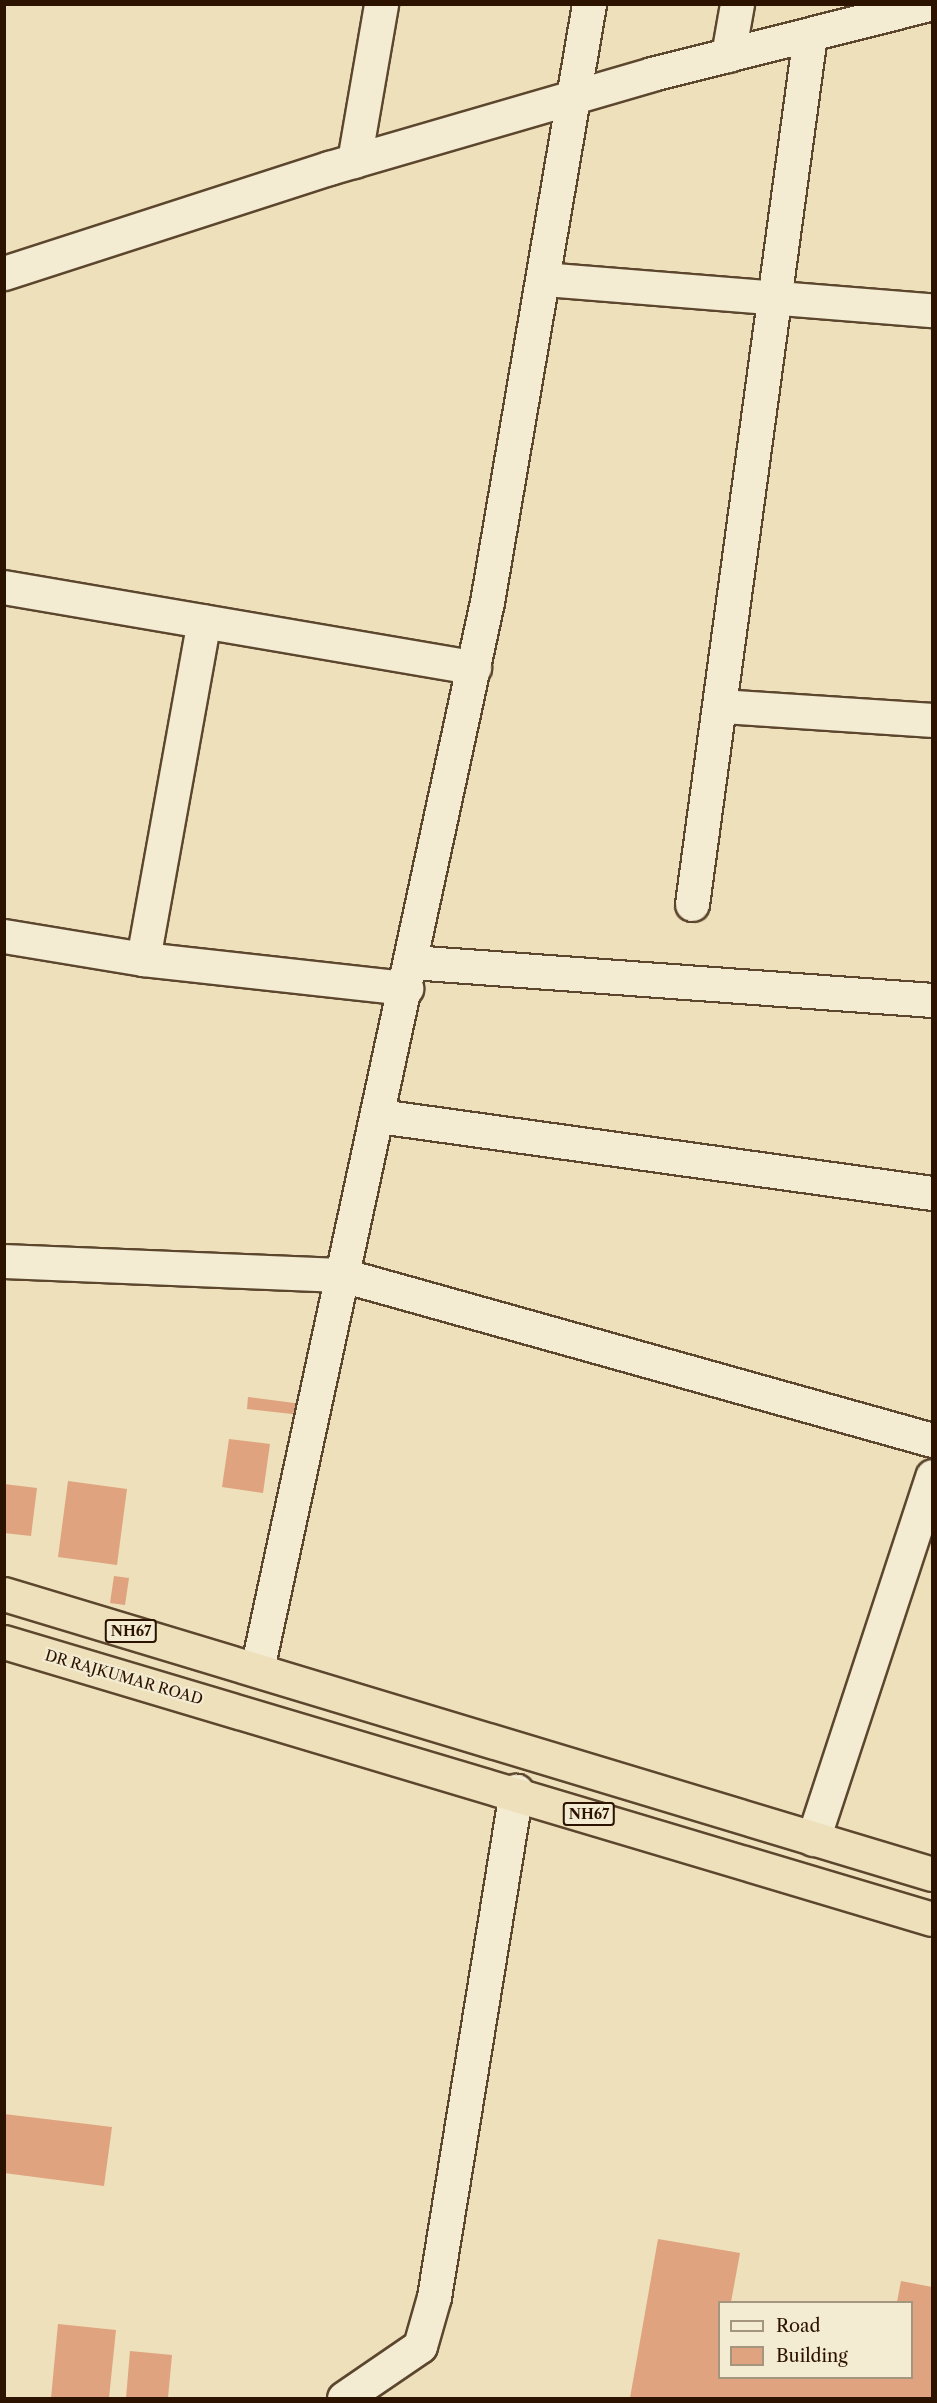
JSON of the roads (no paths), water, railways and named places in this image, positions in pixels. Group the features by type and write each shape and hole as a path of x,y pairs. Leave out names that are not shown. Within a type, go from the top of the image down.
{"highway":[{"name":"NH67","path":"4,1594 933,1874"},
{"name":"DR RAJKUMAR ROAD","path":"4,1642 516,1791"},
{"name":"NH67","path":"516,1791 933,1919"}],"street":[{"path":"354,161 381,4"},
{"path":"257,1669 342,1275 379,1116 474,667 589,4"},
{"path":"729,55 737,4"},
{"path":"4,273 354,161 574,97 929,4"},
{"path":"692,904 777,299 810,35"},
{"path":"543,279 933,310"},
{"path":"4,587 474,667"},
{"path":"143,959 204,621"},
{"path":"721,706 933,720"},
{"path":"4,936 143,959 409,975 932,995"},
{"path":"379,1116 933,1193"},
{"path":"4,1261 342,1275 933,1440"},
{"path":"813,1839 933,1476"},
{"path":"344,2398 420,2346 434,2297 516,1791"}]}
